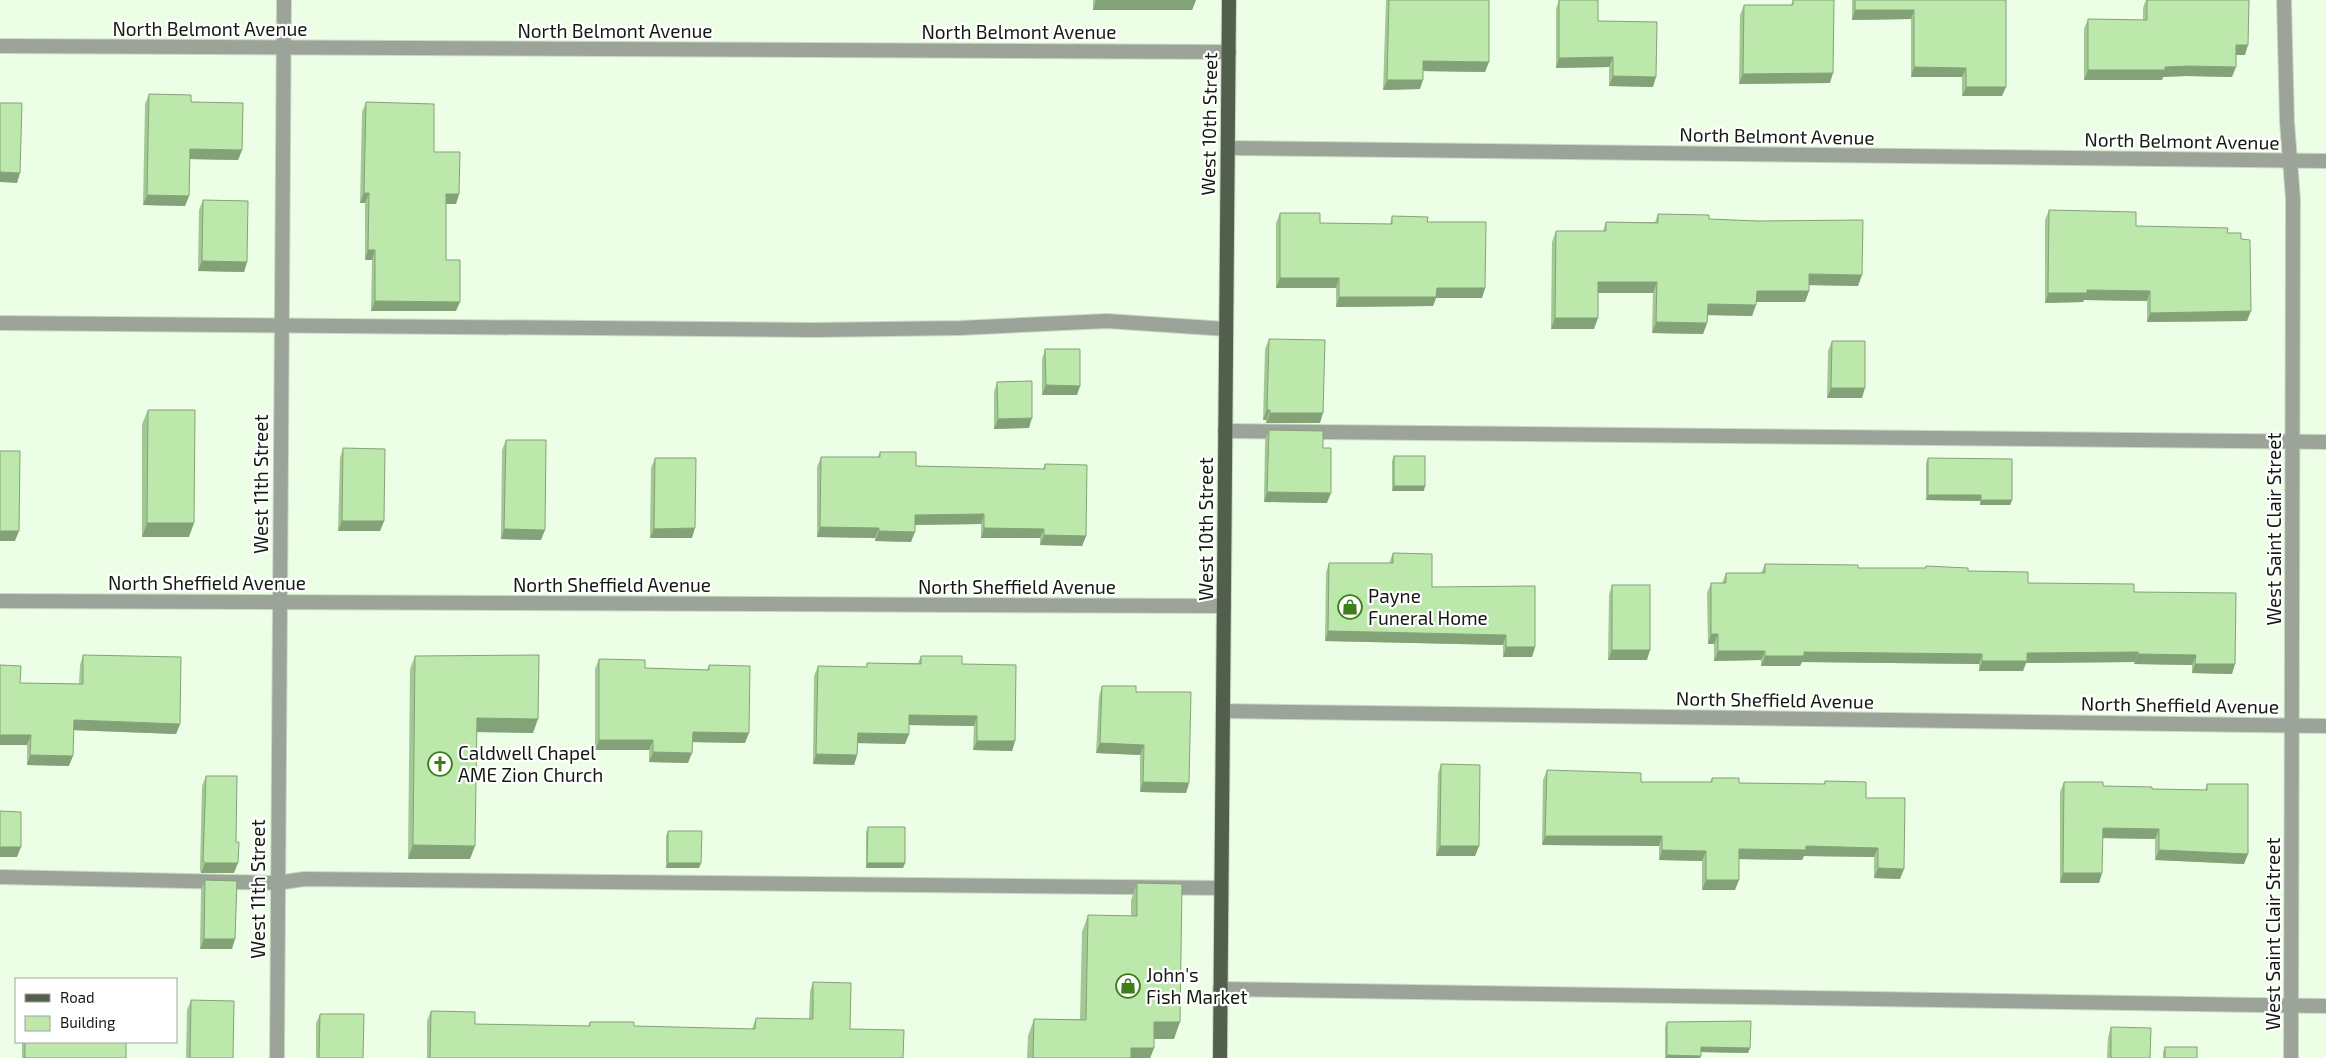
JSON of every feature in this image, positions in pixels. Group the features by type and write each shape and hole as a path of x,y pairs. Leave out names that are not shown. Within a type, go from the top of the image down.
{"main road":[{"name":"West 10th Street","path":"1220,1058 1229,0"}],"street":[{"name":"West 11th Street","path":"276,1058 284,0"},
{"name":"West Saint Clair Street","path":"2284,0 2287,122 2293,199 2291,1058"},
{"name":"North Belmont Avenue","path":"0,46 1229,52"},
{"name":"North Belmont Avenue","path":"1228,148 2326,161"},
{"path":"0,323 813,330 960,328 1107,321 1226,329"},
{"path":"1225,431 2326,442"},
{"name":"North Sheffield Avenue","path":"0,601 1224,606"},
{"name":"North Sheffield Avenue","path":"1223,711 2326,726"},
{"path":"0,877 277,883 304,878 1221,888"},
{"path":"1220,989 2326,1006"}],"building":[{"path":"1389,0 1489,0 1489,62 1423,61 1423,80 1387,80"},
{"path":"1559,0 1598,0 1598,21 1657,22 1656,77 1613,76 1613,57 1559,58"},
{"path":"1793,0 1834,0 1833,73 1743,74 1744,5 1793,5"},
{"path":"1855,0 2006,0 2006,87 1966,87 1966,68 1914,67 1914,10 1855,10"},
{"path":"2147,0 2249,0 2248,45 2236,45 2236,67 2189,66 2165,67 2165,70 2088,70 2088,19 2147,20"},
{"path":"149,94 191,95 191,102 243,103 242,150 190,149 189,196 147,195"},
{"path":"366,102 434,104 434,152 460,152 459,194 446,194 446,260 460,260 460,302 375,301 375,250 368,250 369,193 364,193"},
{"path":"0,103 22,103 20,173 0,172"},
{"path":"203,200 248,201 247,262 202,261"},
{"path":"2049,210 2136,212 2136,226 2228,228 2227,233 2241,233 2241,239 2250,240 2251,311 2150,313 2150,291 2087,290 2087,293 2048,293"},
{"path":"1280,213 1320,213 1320,223 1392,224 1392,216 1428,217 1427,222 1486,222 1485,288 1437,288 1436,297 1339,297 1339,278 1280,278"},
{"path":"1658,214 1709,215 1709,219 1758,221 1863,220 1862,275 1809,274 1809,291 1757,291 1756,305 1708,304 1707,323 1656,322 1657,282 1598,282 1598,318 1555,318 1556,231 1606,231 1606,222 1658,223"},
{"path":"1269,339 1325,340 1323,413 1270,413 1270,410 1267,410"},
{"path":"1832,341 1865,341 1865,388 1831,388"},
{"path":"1045,349 1080,349 1080,386 1046,385"},
{"path":"1032,381 1032,418 998,419 997,382"},
{"path":"148,410 195,410 194,523 147,523"},
{"path":"1269,430 1323,431 1323,448 1331,448 1331,493 1267,492"},
{"path":"506,440 546,440 545,530 504,529"},
{"path":"343,448 385,449 384,521 342,521"},
{"path":"0,451 20,451 19,531 0,531"},
{"path":"880,452 916,452 916,466 1045,469 1045,464 1087,465 1086,536 1044,535 1044,529 984,528 984,514 915,515 915,532 879,531 879,528 820,527 821,457 880,457"},
{"path":"1394,456 1425,456 1425,486 1394,486"},
{"path":"655,458 696,458 695,528 654,529"},
{"path":"1928,458 2012,459 2012,500 1981,500 1981,495 1928,495"},
{"path":"1393,553 1432,554 1432,587 1535,586 1535,647 1506,647 1506,635 1328,631 1329,563 1393,563"},
{"path":"1765,564 1858,565 1858,568 1926,568 1926,566 1968,568 1968,571 2028,572 2028,583 2134,584 2134,592 2236,593 2235,664 2195,664 2196,655 2138,654 2138,652 2027,653 2027,661 1982,661 1982,654 1804,652 1804,656 1765,656 1765,651 1718,651 1718,634 1711,634 1711,583 1726,583 1726,573 1765,573"},
{"path":"1612,585 1650,585 1650,650 1612,650"},
{"path":"83,655 181,657 180,724 74,720 73,756 30,755 31,735 0,735 0,665 21,666 20,683 83,684"},
{"name":"Caldwell Chapel AME Zion Church","path":"539,655 538,719 477,718 475,846 413,845 415,656"},
{"path":"921,656 962,656 962,664 1016,665 1015,741 977,741 977,716 909,715 909,734 858,733 857,755 816,754 818,666 867,667 867,663 921,664"},
{"path":"599,659 645,660 645,668 709,670 709,665 750,666 749,733 693,732 692,753 653,752 653,740 599,740"},
{"path":"1102,686 1136,686 1136,692 1191,692 1189,783 1143,782 1144,745 1100,743"},
{"path":"1441,764 1480,765 1479,846 1440,846"},
{"path":"1547,770 1641,773 1641,782 1712,782 1712,778 1739,778 1739,783 1825,784 1825,781 1866,782 1866,798 1905,798 1904,869 1878,868 1878,848 1806,846 1806,850 1739,849 1739,880 1706,880 1706,851 1662,850 1662,836 1545,836"},
{"path":"206,776 237,776 236,842 239,842 238,863 205,863 203,860"},
{"path":"2064,782 2103,782 2103,786 2207,790 2207,784 2248,784 2248,854 2159,850 2159,829 2103,828 2102,873 2063,873"},
{"path":"0,811 21,812 21,847 0,847"},
{"path":"868,827 905,827 905,863 867,863"},
{"path":"668,831 702,831 701,863 668,863"},
{"path":"205,880 237,881 235,939 204,939"},
{"name":"John's Fish Market","path":"1137,883 1182,884 1180,1022 1154,1022 1154,1048 1131,1048 1131,1058 1033,1058 1034,1019 1086,1020 1088,915 1137,916"},
{"path":"813,982 851,983 850,1029 904,1030 903,1058 430,1058 431,1011 475,1012 475,1024 590,1026 590,1022 634,1022 634,1026 755,1029 756,1018 813,1019"},
{"path":"191,1000 234,1001 233,1058 190,1058"},
{"path":"320,1014 364,1014 363,1058 319,1058"},
{"path":"1751,1021 1750,1048 1701,1047 1701,1056 1667,1055 1667,1022"},
{"path":"2111,1027 2151,1028 2150,1058 2111,1058"},
{"path":"25,1043 126,1043 126,1058 25,1058"},
{"path":"2165,1047 2197,1047 2197,1058 2165,1058"}],"place":[{"name":"Payne Funeral Home","path":"1350,607"},
{"name":"Caldwell Chapel AME Zion Church","path":"440,764"},
{"name":"John's Fish Market","path":"1128,986"}]}
